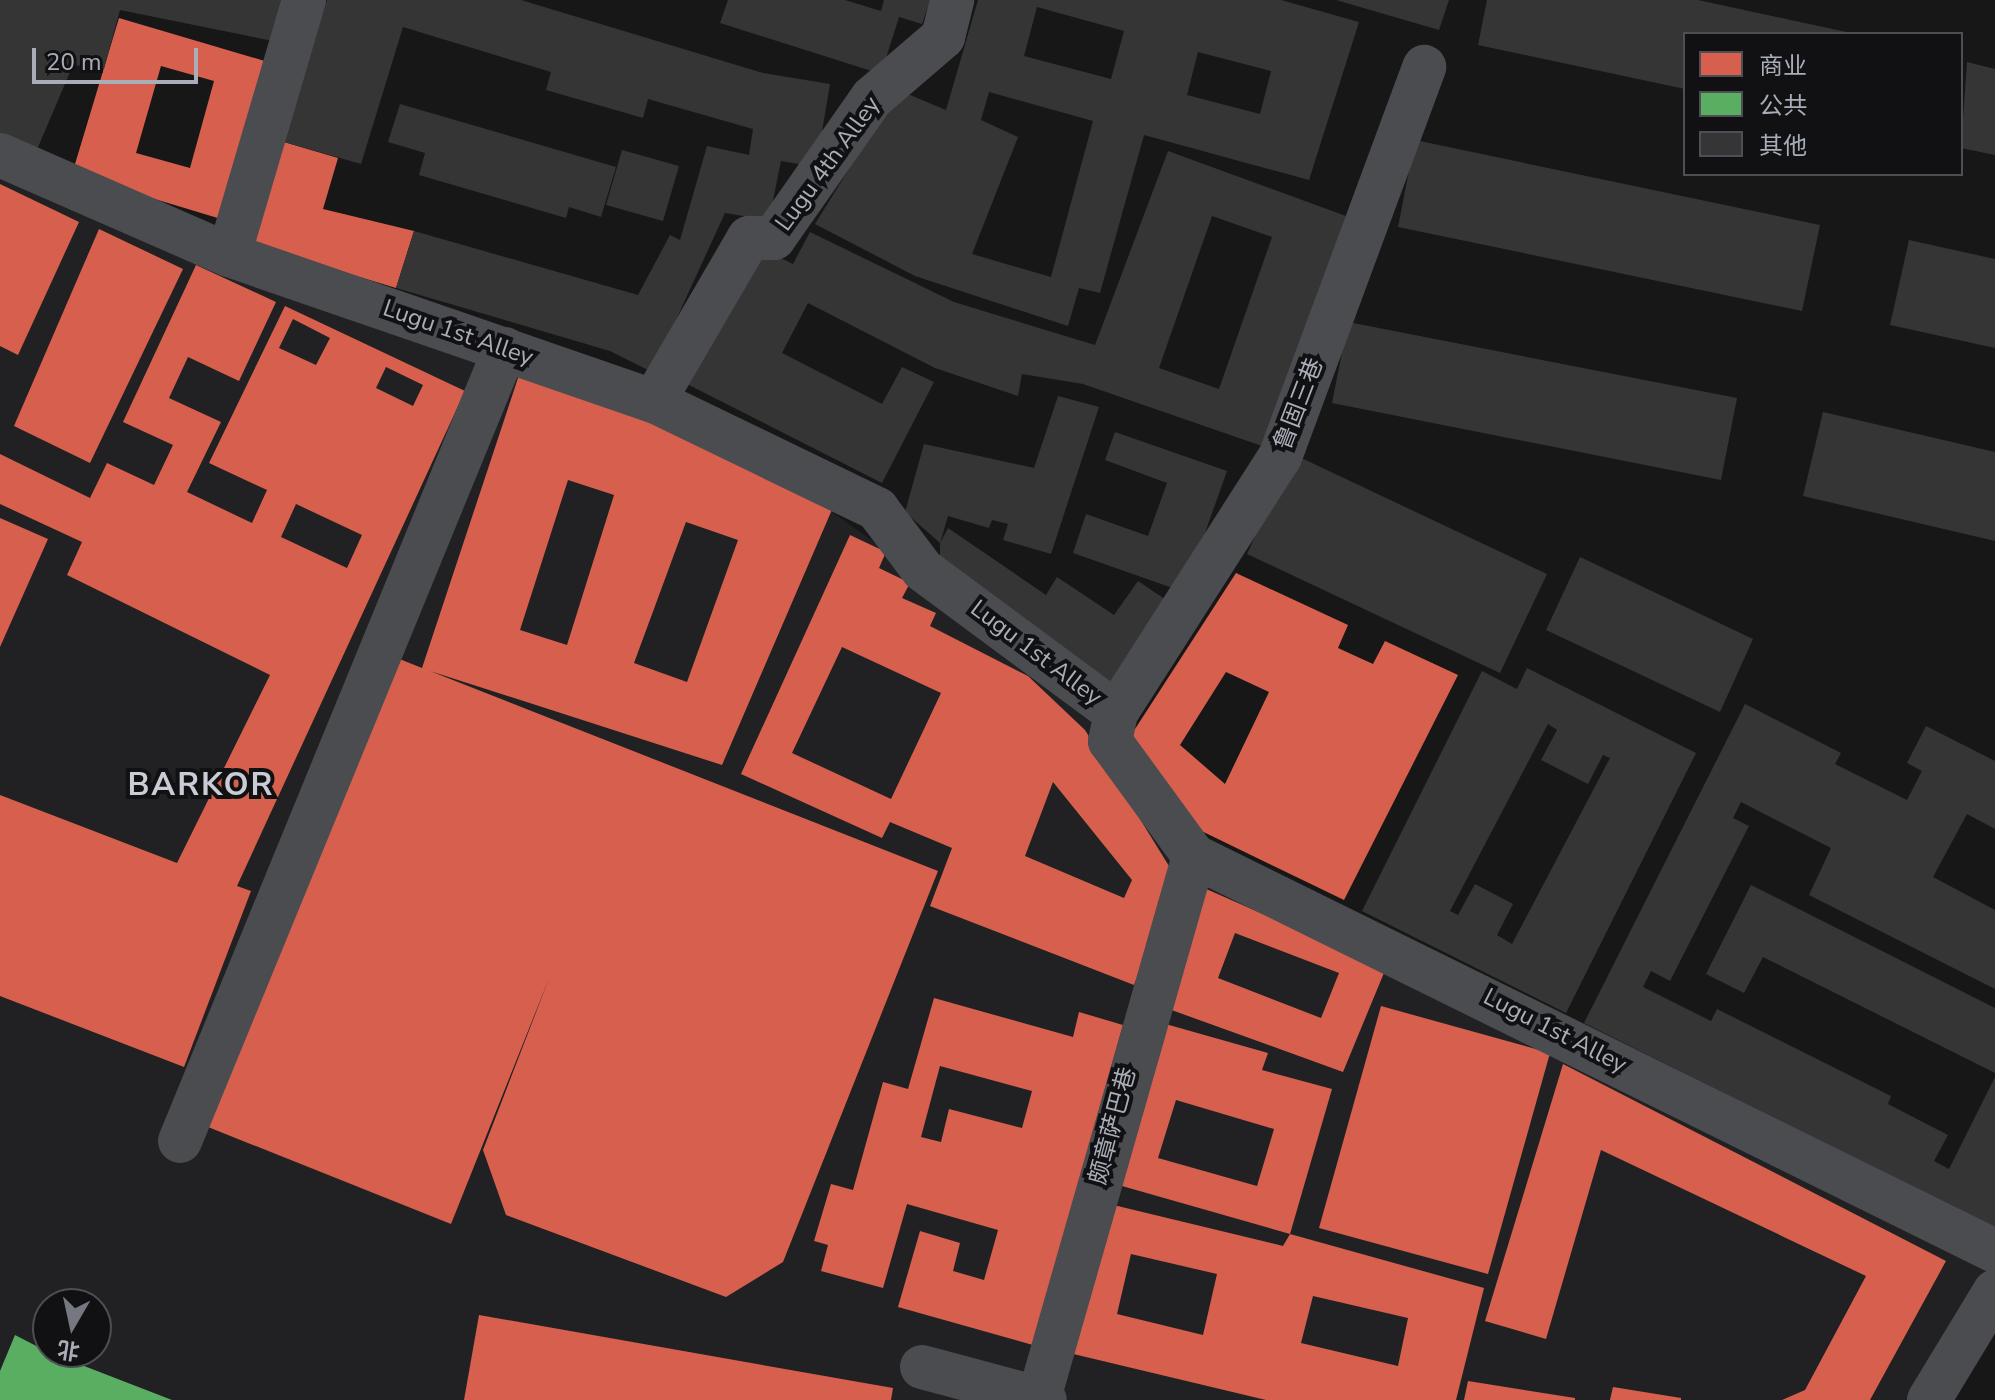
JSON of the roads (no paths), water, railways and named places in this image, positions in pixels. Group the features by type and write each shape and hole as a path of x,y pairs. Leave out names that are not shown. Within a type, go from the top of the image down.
{"street":[{"path":"229,255 304,0"},
{"name":"Lugu 4th Alley","path":"654,401 749,238 774,238 872,98 943,37 952,0"},
{"name":"鲁固三巷","path":"1116,713 1280,457 1424,67"},
{"name":"Lugu 1st Alley","path":"0,155 229,255 654,401 877,509 923,570 1116,713 1110,741 1194,856 1995,1251"},
{"path":"180,1141 505,349"},
{"name":"颇章萨巴巷","path":"1042,1399 1194,856"},
{"path":"1929,1400 1995,1291"},
{"path":"922,1367 1042,1399"}],"district":[{"name":"BARKOR","path":"201,785"}]}
